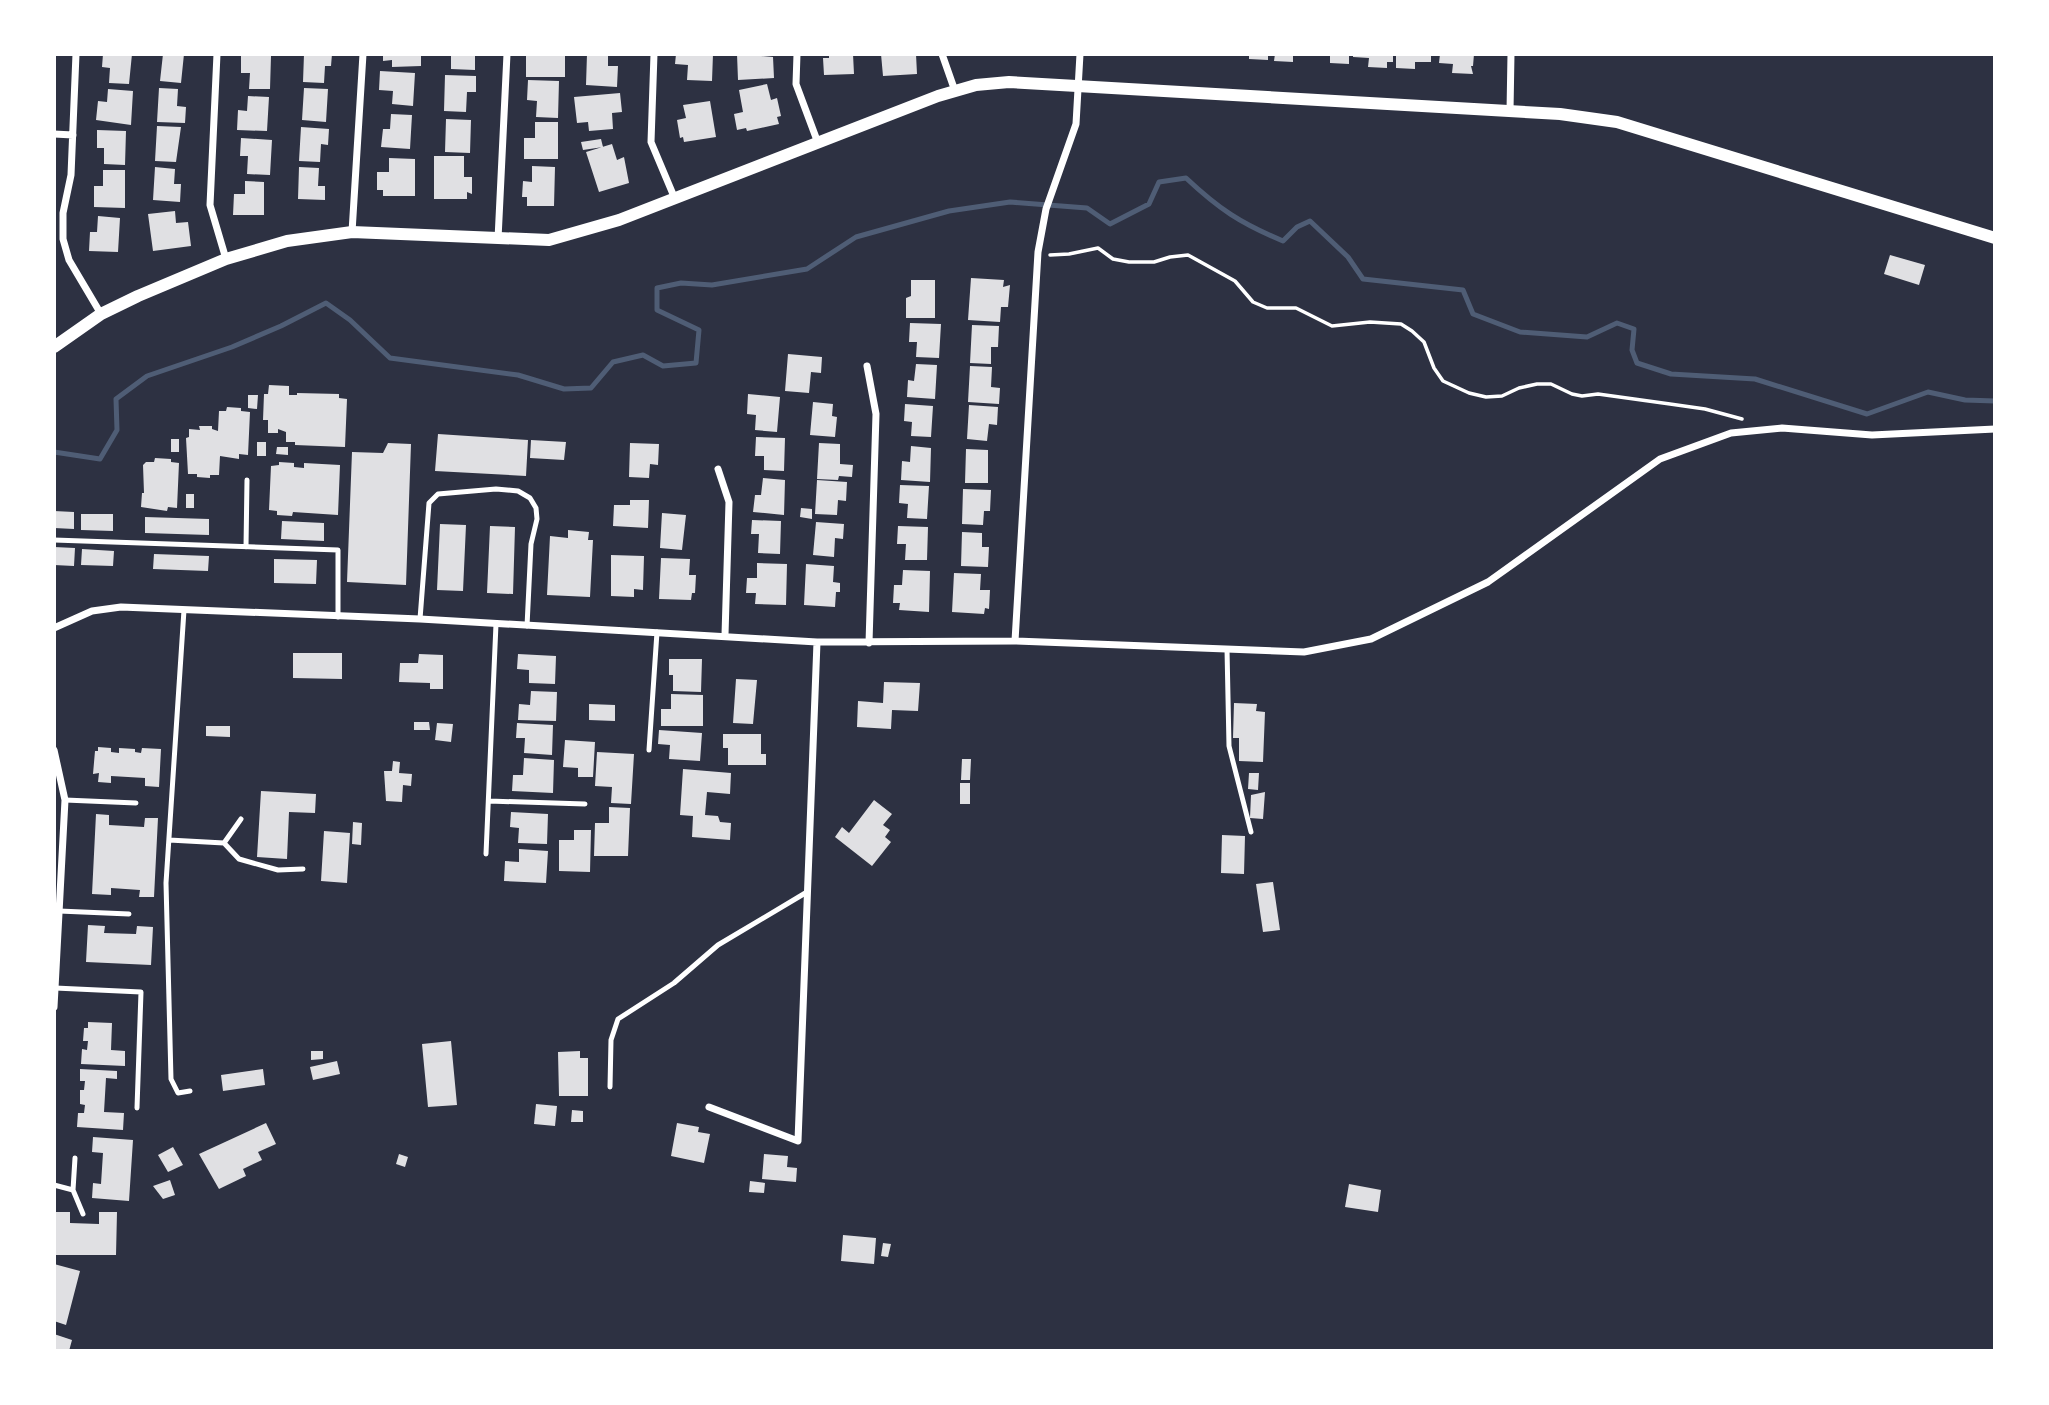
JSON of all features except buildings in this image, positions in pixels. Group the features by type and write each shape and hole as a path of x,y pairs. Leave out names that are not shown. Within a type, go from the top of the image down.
{"street":[{"path":"76,54 71,175 63,213 63,239 69,260 101,314"},
{"path":"218,54 210,205 226,259"},
{"path":"352,232 363,54"},
{"path":"498,239 507,54"},
{"path":"654,54 651,142 675,198"},
{"path":"797,54 796,84 818,143"},
{"path":"943,54 955,91"},
{"path":"1015,640 1038,252 1046,209 1076,124 1080,54"},
{"path":"1510,111 1511,54"},
{"path":"54,347 101,314 175,279 226,259 287,242 352,232 549,240 619,220 955,91 976,85 1009,82 1560,114 1617,122 1995,239"},
{"path":"54,134 73,135"},
{"path":"867,366 876,414 869,643"},
{"path":"54,628 92,611 121,607 420,619 817,642 1015,640 1304,652 1371,639 1488,582 1660,459 1731,433 1782,428 1872,435 1995,429"},
{"path":"718,469 729,502 724,635"},
{"path":"709,1107 798,1141 817,642"},
{"path":"54,750 65,800 54,1007"}],"lane":[{"path":"246,547 247,480"},
{"path":"420,619 429,503 438,494 495,489 518,491 530,498 536,508 537,519 531,544 527,626"},
{"path":"54,540 338,550 338,617"},
{"path":"184,610 166,883 171,1079 178,1093 190,1091"},
{"path":"486,854 496,624"},
{"path":"649,750 657,632"},
{"path":"1227,649 1229,746 1251,832"},
{"path":"65,800 136,803"},
{"path":"489,800 585,804"},
{"path":"225,843 241,819"},
{"path":"169,840 225,843 239,859 278,870 303,869"},
{"path":"610,1087 611,1040 618,1018 674,983 718,945 807,892"},
{"path":"59,911 129,914"},
{"path":"55,988 141,992 137,1108"},
{"path":"75,1158 72,1190 83,1214"},
{"path":"54,1185 72,1190"}],"path":[{"path":"1038,252 1062,255 1098,248 1113,259 1129,262 1154,262 1170,257 1188,256 1235,281 1253,302 1267,308 1296,308 1332,326 1370,322 1401,324 1424,342 1434,368 1443,381 1455,388 1486,397 1502,396 1537,384 1551,384 1582,396 1598,394 1682,405 1744,419"}],"waterway":[{"path":"54,452 100,459 117,430 116,399 147,376 232,347 326,303 350,320 390,358 518,375 564,389 591,388 613,362 643,355 663,366 696,363 699,330 657,310 657,288 681,283 712,285 807,269 856,237 949,211 1010,202 1087,208 1110,224 1149,204 1159,182 1186,178 1231,214 1283,241 1297,227 1310,221 1348,257 1363,279 1463,290 1473,314 1520,332 1587,337 1617,323 1634,329 1632,350 1637,363 1671,374 1755,379 1867,414 1928,392 1965,400 1995,401"}]}
